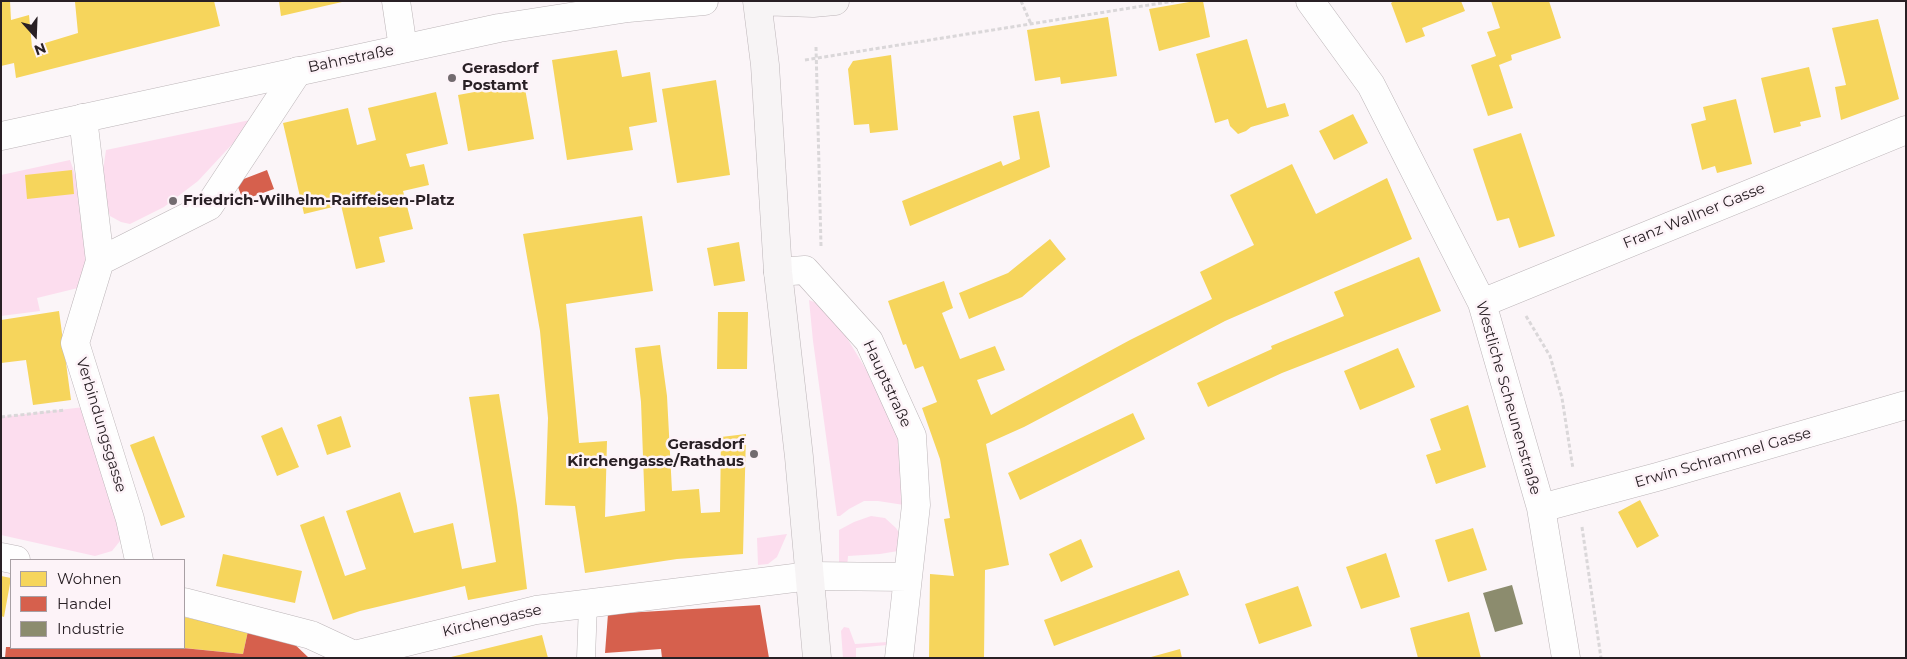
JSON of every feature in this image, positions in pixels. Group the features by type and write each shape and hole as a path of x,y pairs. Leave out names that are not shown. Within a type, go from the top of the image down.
{"main road":[{"path":"816,658 798,447 778,272 765,65 756,1 813,3 835,1"}],"street":[{"path":"396,1 403,48"},
{"name":"Bahnstraße","path":"1,136 499,28 628,8 704,1"},
{"name":"Westliche Scheunenstraße","path":"1310,1 1371,85 1482,303 1540,508 1566,658"},
{"path":"100,261 209,206 298,71"},
{"name":"Verbindungsgasse","path":"84,118 100,261 75,343 130,519 139,559"},
{"name":"Franz Wallner Gasse","path":"1482,303 1906,130"},
{"name":"Hauptstraße","path":"778,272 804,270 869,341 912,436 916,505 899,658"},
{"name":"Erwin Schrammel Gasse","path":"1540,508 1657,477 1906,405"},
{"path":"810,576 908,577"},
{"name":"Kirchengasse","path":"185,602 311,635 354,656 536,610 810,576"}],"lane":[{"path":"586,658 588,604"}],"path":[{"path":"1021,1 1031,24"},
{"path":"805,60 1174,1"},
{"path":"816,47 822,289"},
{"path":"1,418 95,406"}],"shaded area":[{"path":"250,120 251,124 198,181 164,207 130,224 110,216 105,202 102,177 106,150"},
{"path":"70,160 77,180 89,254 82,287 37,298 40,311 1,316 1,175"},
{"path":"809,300 824,306 836,320 881,394 900,443 904,505 864,501 837,516"},
{"path":"84,407 122,522 120,541 112,551 95,556 1,535 1,417"},
{"path":"871,516 885,518 896,528 901,536 898,551 848,556 846,583 839,583 839,530"},
{"path":"787,534 777,557 768,564 758,565 757,538"},
{"path":"844,627 849,628 855,644 888,642 887,645 856,648 856,658 843,658 841,631"}],"building: Wohnen":[{"path":"1,1 10,1 11,20 29,15 32,47 78,33 76,1 214,1 220,26 16,78 14,63 1,66"},
{"path":"279,1 342,1 342,2 281,16"},
{"path":"1203,1 1210,37 1159,51 1149,9"},
{"path":"1394,1 1461,1 1465,11 1422,28 1425,36 1406,43 1391,3"},
{"path":"1491,1 1549,1 1561,38 1511,55 1512,60 1499,65 1513,108 1488,116 1471,65 1496,56 1487,32 1500,28"},
{"path":"1108,17 1117,76 1061,84 1060,77 1035,81 1027,30"},
{"path":"1878,19 1899,99 1841,120 1835,87 1846,85 1832,28"},
{"path":"1247,39 1267,108 1285,103 1289,116 1251,127 1238,134 1230,126 1228,119 1215,123 1196,54"},
{"path":"617,50 622,77 650,72 657,122 629,127 633,150 567,160 552,60"},
{"path":"891,55 898,130 870,133 869,124 854,125 848,69 853,61"},
{"path":"1809,67 1821,117 1800,122 1801,126 1774,133 1761,78"},
{"path":"716,80 730,175 677,183 662,89"},
{"path":"524,83 534,139 468,151 458,95"},
{"path":"436,92 448,144 406,154 410,167 424,164 429,185 403,191 413,229 379,237 385,262 356,269 341,205 304,214 283,123 348,108 357,145 376,140 368,108"},
{"path":"1736,99 1752,164 1717,173 1715,166 1702,170 1691,124 1706,120 1703,107"},
{"path":"1039,111 1050,167 910,226 902,201 1001,161 1003,166 1020,159 1013,116"},
{"path":"1353,114 1368,143 1334,160 1319,131"},
{"path":"1521,133 1555,236 1519,248 1509,218 1497,221 1473,149"},
{"path":"1292,164 1316,214 1387,178 1412,239 1225,321 1024,427 986,444 1009,565 985,570 984,658 929,658 930,574 954,576 944,519 950,518 940,459 922,408 937,402 923,366 915,369 906,344 903,345 888,301 944,281 953,308 942,313 960,359 995,346 1005,370 977,380 991,415 1130,340 1212,299 1200,272 1254,245 1230,195"},
{"path":"72,170 74,194 27,199 25,175"},
{"path":"642,216 653,291 566,304 579,443 607,441 605,517 645,511 641,402 635,348 660,345 667,396 672,491 699,489 701,513 720,512 721,437 746,434 743,554 677,559 585,573 575,506 545,505 548,418 540,331 523,234"},
{"path":"1050,239 1066,259 1022,297 969,319 959,293 1008,273"},
{"path":"739,242 745,281 714,286 707,248"},
{"path":"1419,257 1441,311 1282,373 1208,407 1197,383 1272,349 1271,346 1344,316 1334,292"},
{"path":"59,311 71,400 33,405 26,360 1,363 1,320"},
{"path":"718,312 748,312 747,369 717,369"},
{"path":"1398,348 1415,387 1360,410 1344,371"},
{"path":"499,394 517,506 527,589 468,600 465,586 360,611 333,620 300,525 324,516 345,576 366,569 346,511 400,492 414,533 453,523 462,569 496,562 469,397"},
{"path":"1468,405 1486,467 1436,484 1426,455 1441,450 1430,419"},
{"path":"1133,413 1145,439 1020,500 1008,473"},
{"path":"341,416 351,447 327,455 317,425"},
{"path":"282,427 299,467 277,476 261,436"},
{"path":"154,436 185,517 161,526 130,445"},
{"path":"1640,500 1659,536 1637,548 1618,512"},
{"path":"1473,528 1487,570 1448,582 1435,540"},
{"path":"1081,539 1093,567 1061,582 1049,554"},
{"path":"1386,553 1400,597 1361,609 1346,567"},
{"path":"223,554 302,571 295,603 216,586"},
{"path":"1179,570 1189,595 1054,646 1044,620"},
{"path":"1,576 10,578 10,584 4,617 1,616"},
{"path":"1298,586 1312,626 1259,644 1245,604"},
{"path":"1469,612 1481,658 1418,658 1410,628"},
{"path":"185,617 248,631 243,654 185,648"},
{"path":"542,635 548,658 451,658 451,657"},
{"path":"1180,649 1182,658 1151,658 1151,657"}],"building: Handel":[{"path":"267,170 274,189 243,200 236,182"},
{"path":"760,605 769,658 662,658 661,649 605,653 608,614"},
{"path":"248,631 288,638 309,658 5,658 6,647 10,647 10,649 185,648 243,654"}],"building: Industrie":[{"path":"1512,585 1523,624 1495,632 1483,593"}],"place":[{"name":"Gerasdorf Postamt","path":"452,78"},
{"name":"Friedrich-Wilhelm-Raiffeisen-Platz","path":"173,201"},
{"name":"Gerasdorf Kirchengasse/Rathaus","path":"754,454"}]}
